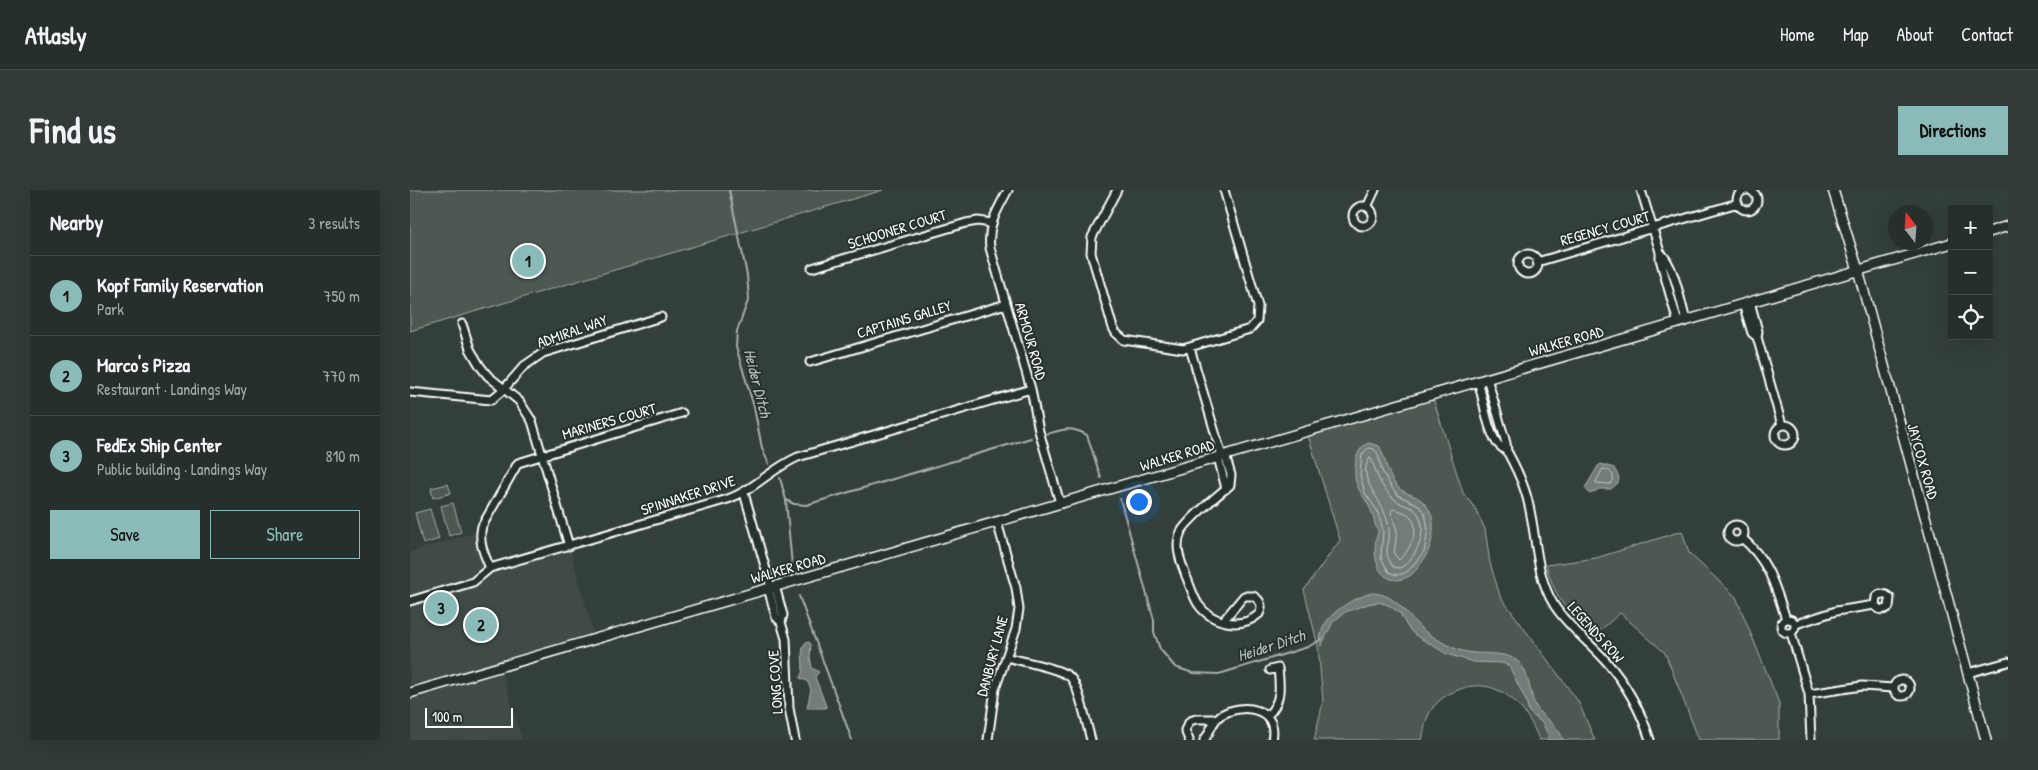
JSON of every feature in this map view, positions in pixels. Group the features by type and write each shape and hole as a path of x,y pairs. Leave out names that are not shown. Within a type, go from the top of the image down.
{"street":[{"name":"ARMOUR ROAD","path":"1008,190 991,223 990,248 1031,389 1039,431 1060,503"},
{"path":"1117,190 1090,243 1091,253 1113,328 1119,337 1129,341 1179,349 1190,348 1246,332 1254,325 1259,315 1224,190"},
{"path":"1367,207 1375,190"},
{"path":"1641,190 1660,252 1660,259 1682,322"},
{"name":"JAYCOX ROAD","path":"1833,190 1858,270 1986,740"},
{"name":"REGENCY COURT","path":"1537,262 1738,203"},
{"name":"SCHOONER COURT","path":"812,268 966,223 978,221 991,223"},
{"path":"1993,231 2008,226"},
{"name":"WALKER ROAD","path":"410,693 1948,244"},
{"path":"1746,303 1752,333 1757,336 1782,425"},
{"name":"CAPTAINS GALLEY","path":"810,362 1006,304"},
{"name":"ADMIRAL WAY","path":"504,389 524,366 543,353 661,317"},
{"path":"462,324 470,349 476,360 488,376 519,401 528,412 569,546"},
{"path":"1190,348 1221,456 1226,489 1181,531 1178,541 1182,565 1199,605 1214,618 1223,621 1233,623 1244,622 1256,617 1260,612 1260,602 1253,596 1244,596 1223,621"},
{"name":"LEGENDS ROW","path":"1483,380 1492,430 1498,443 1507,452 1525,489 1538,562 1544,584 1554,605 1567,624 1605,660 1627,689 1644,722 1650,740"},
{"path":"410,392 486,400 494,399 504,389"},
{"name":"SPINNAKER DRIVE","path":"490,568 728,499 744,493 776,468 798,458 1031,389"},
{"name":"MARINERS COURT","path":"490,568 481,544 482,526 518,463 542,454 682,414"},
{"name":"LONG COVE","path":"744,493 772,587 776,618 781,622 786,640 789,708 795,740"},
{"name":"DANBURY LANE","path":"988,740 995,690 1016,629 1018,602 997,522"},
{"path":"1742,538 1755,549 1769,571 1786,619"},
{"path":"410,601 473,582 490,568"},
{"path":"1796,624 1836,611 1875,606"},
{"path":"1791,633 1786,633 1782,629 1781,624 1786,619 1791,618 1796,624"},
{"path":"1791,633 1796,624"},
{"path":"1791,633 1809,694 1812,740"},
{"path":"1006,657 1061,672 1072,679 1091,740"},
{"path":"1968,673 2008,662"},
{"path":"1267,716 1278,703 1280,691 1278,668 1270,670"},
{"path":"1809,694 1862,686 1894,688"},
{"path":"1204,740 1216,719 1228,712 1247,708 1257,710 1267,716 1274,732 1272,740"},
{"path":"1189,740 1185,730 1190,721 1196,719 1216,719"}],"shaded area":[{"path":"410,190 883,190 410,331"},
{"path":"1433,398 1463,493 1475,508 1485,529 1490,563 1500,596 1578,701 1595,740 1539,740 1527,716 1508,696 1485,686 1472,686 1453,692 1437,702 1428,717 1422,740 1314,740 1323,702 1318,646 1304,590 1340,540 1308,435"},
{"path":"448,484 451,493 433,498 431,488"},
{"path":"453,503 461,532 449,536 441,506"},
{"path":"430,509 439,539 423,544 415,513"},
{"path":"1682,531 1689,553 1736,597 1779,703 1779,740 1699,740 1665,653 1620,613 1593,637 1570,614 1553,587 1546,565 1596,558"},
{"path":"474,533 485,568 483,571 488,575 570,549 594,635 469,671 410,684 410,552"},
{"path":"502,672 522,740 410,740 410,700"}],"water":[{"path":"1368,443 1379,446 1392,479 1404,492 1421,500 1428,508 1432,517 1432,538 1425,558 1412,574 1403,579 1397,580 1387,577 1380,570 1376,560 1375,544 1378,530 1355,478 1358,455 1361,448"},
{"path":"1601,464 1614,468 1619,477 1618,483 1611,489 1599,489 1590,494 1585,488"},
{"path":"1372,593 1390,598 1422,629 1452,647 1473,653 1505,655 1516,660 1524,669 1535,705 1542,715 1558,729 1563,740 1548,740 1547,732 1542,723 1529,712 1526,701 1509,666 1502,663 1473,662 1447,654 1415,635 1408,628 1400,613 1388,605 1379,602 1345,612 1333,622 1321,646 1323,627 1329,619 1345,605"},
{"path":"809,642 811,644 810,657 812,668 819,672 815,677 826,708 807,708 811,689 807,681 800,678 803,670 803,647 805,643"}],"waterway":[{"name":"Heider Ditch","path":"729,190 747,275 749,298 737,331 736,347 754,407 762,448 769,464"},
{"name":"Heider Ditch","path":"1047,434 1067,429 1076,430 1087,435 1101,478"},
{"name":"Heider Ditch","path":"780,478 786,500 794,504 806,505 1031,438"},
{"name":"Heider Ditch","path":"1120,499 1154,620 1154,632 1160,649 1175,667 1193,673 1219,674 1308,647 1322,639"},
{"path":"786,501 792,566"},
{"path":"799,596 852,740"}],"place":[{"name":"Kopf Family Reservation","path":"528,261"},
{"name":"FedEx Ship Center","path":"441,608"},
{"name":"Marco's Pizza","path":"481,625"}]}
